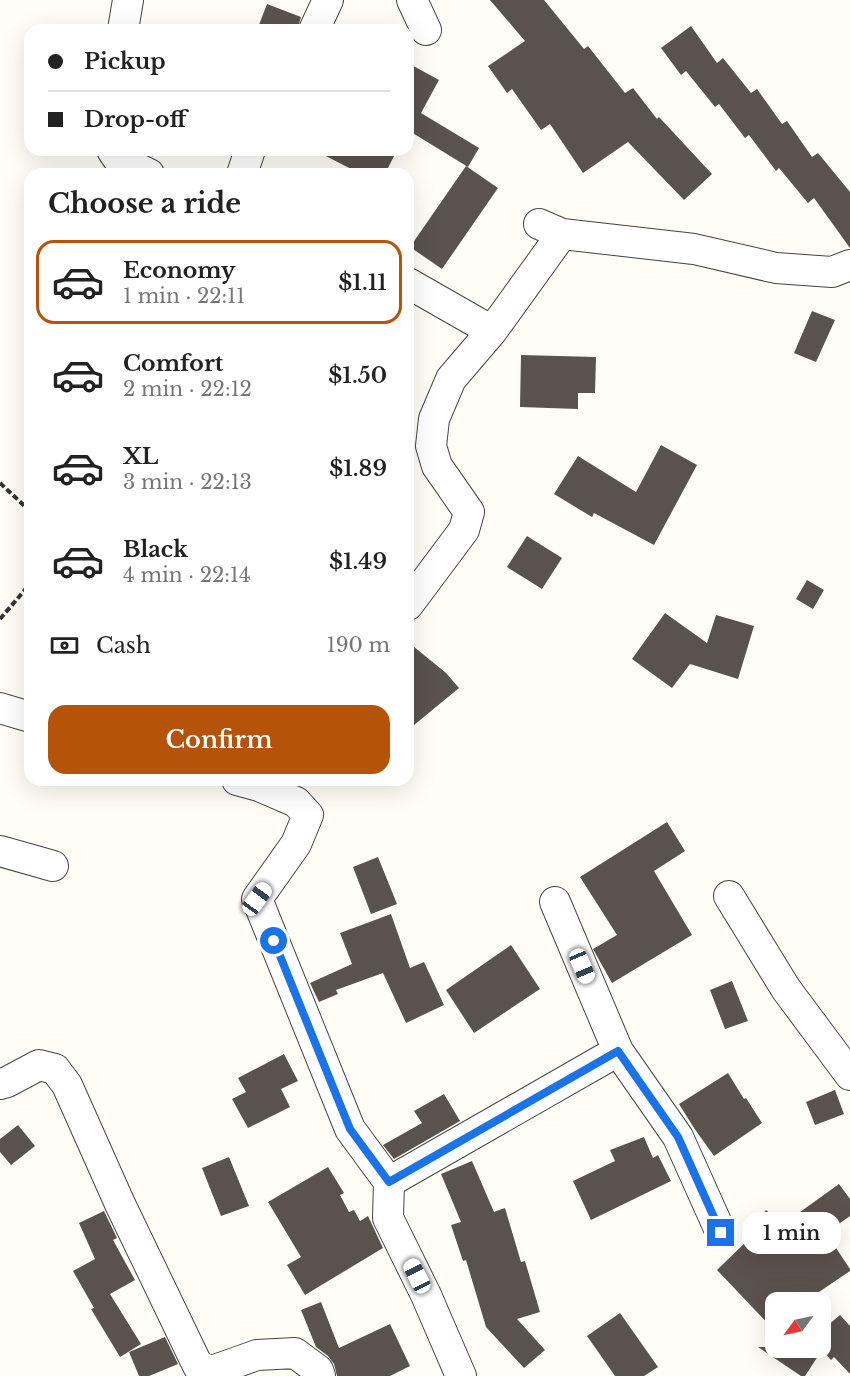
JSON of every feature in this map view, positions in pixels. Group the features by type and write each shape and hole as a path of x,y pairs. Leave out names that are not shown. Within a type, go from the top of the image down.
{"street":[{"path":"124,24 128,0"},
{"path":"317,24 328,0"},
{"path":"412,0 426,30"},
{"path":"116,156 137,168"},
{"path":"414,597 464,530 469,512 438,466 431,446 434,419 451,380 492,331 550,229 694,249 776,268 832,272 850,266"},
{"path":"414,287 492,331"},
{"path":"0,708 24,715"},
{"path":"273,786 296,802 308,815 296,844 257,899 350,1129 389,1182 388,1218 426,1295 461,1376"},
{"path":"0,851 53,866"},
{"path":"729,896 786,989 850,1075"},
{"path":"555,902 618,1051 678,1137 721,1233"},
{"path":"389,1182 618,1051"},
{"path":"0,1083 7,1082 39,1065 55,1068 67,1085 120,1204 198,1366 212,1371 257,1355 296,1353 318,1370 320,1376"}],"path":[{"path":"0,483 24,505"},
{"path":"0,619 24,591"}],"building":[{"path":"490,0 544,0 584,49 588,46 625,93 633,88 657,119 659,117 712,174 684,200 628,142 583,173 550,124 541,130 512,89 507,93 488,66 525,41"},
{"path":"267,4 301,17 299,24 259,24"},
{"path":"691,26 717,63 723,58 751,93 757,89 782,124 787,121 812,157 818,153 850,192 850,248 814,198 808,203 779,168 776,171 749,135 745,138 719,104 715,107 686,71 681,75 661,48"},
{"path":"414,66 439,80 421,113 479,148 468,167 414,134"},
{"path":"326,156 394,156 388,168 349,168"},
{"path":"466,166 498,188 442,269 414,250 414,241"},
{"path":"812,311 835,320 816,362 794,353"},
{"path":"521,355 596,357 595,393 578,393 578,409 520,407"},
{"path":"661,445 697,465 654,545 594,513 592,517 554,494 578,456 636,492"},
{"path":"527,536 562,558 542,589 507,567"},
{"path":"807,580 824,590 813,609 796,599"},
{"path":"665,613 707,643 716,615 754,626 738,679 690,664 672,688 632,659"},
{"path":"414,647 446,673 459,688 414,725"},
{"path":"667,822 685,851 654,871 692,935 612,983 593,949 617,935 580,877"},
{"path":"378,857 397,904 371,914 353,867"},
{"path":"391,914 410,968 424,962 444,1005 406,1023 383,973 336,990 338,994 319,1002 310,983 352,964 340,933"},
{"path":"511,945 540,989 474,1033 446,990"},
{"path":"732,981 748,1021 725,1029 710,990"},
{"path":"284,1054 298,1081 281,1089 290,1107 248,1128 232,1099 246,1092 238,1078"},
{"path":"728,1073 762,1123 714,1156 679,1104"},
{"path":"835,1090 844,1114 815,1125 806,1102"},
{"path":"444,1094 460,1121 394,1159 383,1145 422,1123 414,1111"},
{"path":"18,1125 35,1146 11,1165 0,1152 0,1139"},
{"path":"644,1137 653,1158 658,1155 671,1181 591,1220 573,1181 615,1161 610,1150"},
{"path":"229,1157 249,1206 221,1216 202,1168"},
{"path":"472,1161 494,1212 505,1208 521,1262 525,1261 540,1312 517,1319 545,1350 524,1368 486,1327 466,1260 463,1261 451,1225 461,1222 441,1174"},
{"path":"328,1167 344,1193 340,1195 349,1212 354,1210 360,1221 368,1216 383,1248 305,1295 287,1265 301,1257 268,1202"},
{"path":"839,1184 850,1199 850,1216 826,1233 850,1271 819,1292 765,1292 765,1320 717,1270 750,1238 745,1233 766,1210 782,1225"},
{"path":"104,1211 117,1238 113,1240 135,1280 110,1294 141,1344 120,1357 91,1309 94,1308 73,1271 95,1259 79,1223"},
{"path":"321,1302 339,1348 390,1324 410,1366 390,1376 337,1376 334,1364 316,1347 301,1310"},
{"path":"620,1313 658,1367 644,1376 615,1376 587,1336"},
{"path":"840,1315 850,1326 850,1374 834,1357 831,1360 829,1358 831,1323"},
{"path":"165,1337 178,1364 149,1376 139,1376 129,1352"},
{"path":"774,1358 817,1358 805,1376 801,1376"}],"route":[{"path":"274,941 350,1129 389,1182 618,1051 678,1137 721,1233"}]}
